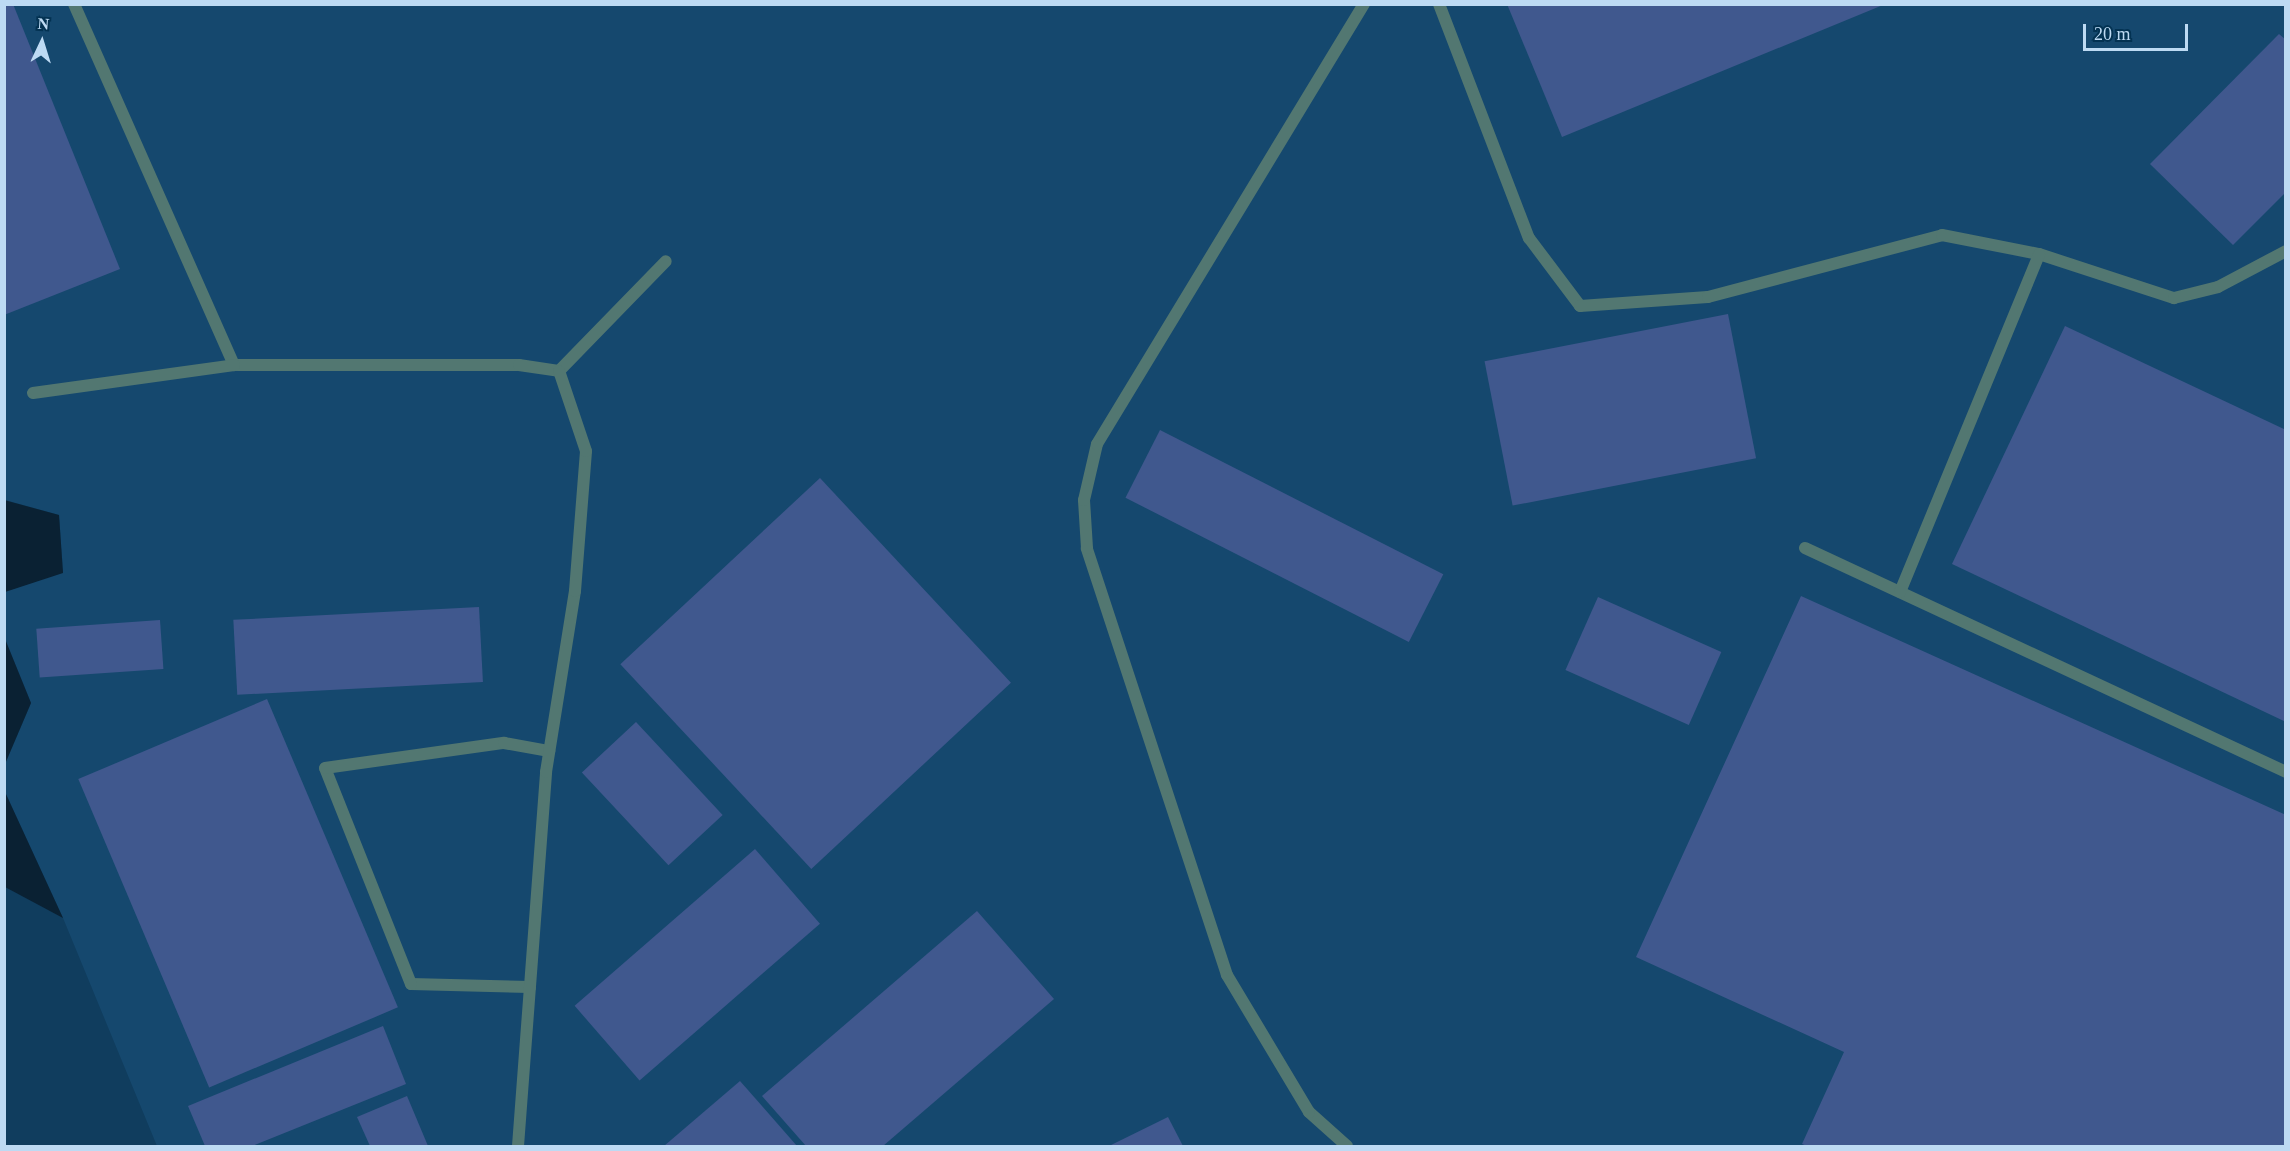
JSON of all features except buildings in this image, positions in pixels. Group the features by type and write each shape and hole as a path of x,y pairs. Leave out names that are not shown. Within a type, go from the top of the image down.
{"lane":[{"path":"75,4 234,365"},
{"path":"1347,1146 1309,1112 1227,975 1087,548 1084,500 1097,444 1364,4"},
{"path":"1439,4 1529,238 1580,306 1708,297 1942,236 2039,254 2174,298 2217,287 2286,251"},
{"path":"1900,592 2039,254"},
{"path":"559,371 666,261"},
{"path":"33,393 234,365 519,365 559,371"},
{"path":"518,1146 549,751 575,591 586,452 559,371"},
{"path":"1805,548 2286,772"},
{"path":"530,987 411,984 325,768 504,743 549,751"}],"shaded area":[{"path":"5,5 2285,5 2285,1146 157,1146 63,918 5,792 5,764 31,703 5,639 4,592 63,572 59,515 5,500"},
{"path":"4,500 59,515 63,573 5,592"},
{"path":"4,639 31,703 5,764"},
{"path":"5,792 63,918 5,887"}]}
